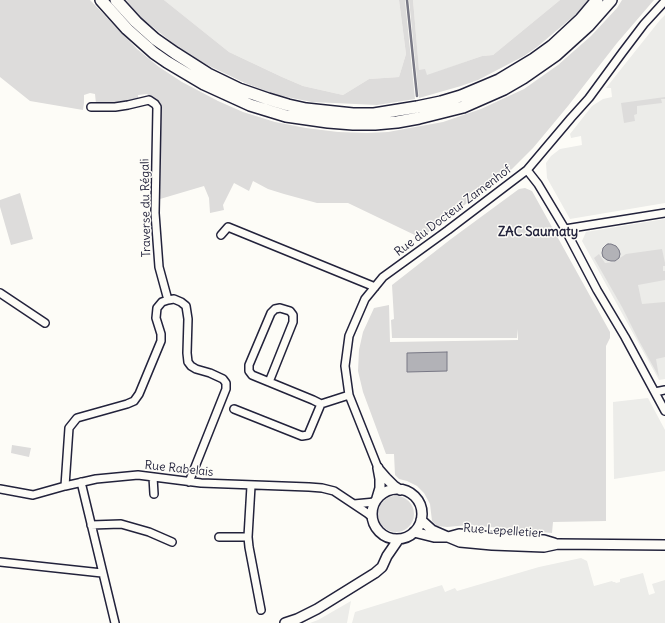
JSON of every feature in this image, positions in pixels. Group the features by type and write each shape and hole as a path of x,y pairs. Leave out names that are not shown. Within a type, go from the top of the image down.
{"main road":[{"path":"100,0 127,29 154,53 204,84 250,105 286,116 353,124 375,124 419,118 463,107 504,89 556,55 588,26 611,0"},
{"path":"116,0 136,22 175,54 208,74 239,89 275,101 306,109 353,114 374,114 417,108 441,102 461,96 499,80 534,59 552,46 581,19 597,0"}],"street":[{"name":"Rue du Docteur Zamenhof","path":"376,501 380,488 378,468 349,395 345,366 349,336 365,299 383,277 527,170 589,98 635,36 665,1"},
{"name":"Traverse du Régali","path":"91,107 115,107 149,100 157,107 155,213 159,267 168,300"},
{"path":"527,170 538,184 564,229 597,290 625,336 665,411"},
{"path":"564,229 665,213"},
{"path":"221,235 228,227 375,287"},
{"path":"0,293 45,322"},
{"path":"66,486 69,428 77,418 127,404 134,401 140,394 161,341 161,334 156,318 157,308 162,302 174,299 186,306 188,319 188,362 191,366 210,373 222,379 226,383 226,389 189,482"},
{"path":"270,382 293,322 293,315 290,311 280,308 271,312 249,365 249,371 252,375 321,404 349,395"},
{"path":"655,392 665,390"},
{"path":"234,409 302,436 308,435 321,404"},
{"name":"Rue du Docteur Zamenhof","path":"378,468 386,478 400,490"},
{"name":"Rue Rabelais","path":"0,490 33,495 81,482 124,476 153,477 189,482 251,486 322,488 334,491 367,512 372,517"},
{"path":"153,477 154,494"},
{"path":"81,482 115,623"},
{"path":"251,486 248,547 261,610"},
{"path":"390,490 400,490 411,494 419,503 422,514 419,527 407,538 398,540 383,536 377,531 373,524 372,509 376,501 385,492 390,490"},
{"path":"353,504 376,501"},
{"name":"Rue Lepelletier","path":"421,520 432,530 460,542 544,547 558,544 665,545"},
{"path":"92,525 121,524 149,532 172,542"},
{"name":"Rue Lepelletier","path":"414,532 434,537 448,537"},
{"path":"383,536 387,556"},
{"path":"219,537 248,537"},
{"path":"285,623 317,609 369,577 382,567 387,556 398,540"},
{"path":"0,562 102,573"}],"shaded area":[{"path":"0,0 90,0 137,49 159,67 182,82 218,101 243,112 275,122 338,132 367,133 388,132 443,122 481,109 524,89 558,65 591,36 617,8 622,0 654,0 617,43 533,148 512,169 421,238 348,203 317,203 268,189 253,181 249,191 234,183 223,205 224,210 210,213 209,198 204,186 160,199 159,105 147,94 138,95 138,101 117,105 96,104 95,94 90,93 84,95 83,110 30,101 0,77"},
{"path":"126,0 164,0 229,52 303,86 343,95 369,79 399,77 406,54 399,0 405,0 415,99 377,105 312,102 277,95 245,83 199,61 179,48 139,16"},
{"path":"164,0 399,0 406,54 399,77 369,79 343,95 303,86 229,52"},
{"path":"409,0 413,0 419,70 425,69 427,75 482,56 493,55 560,0 588,0 575,15 524,56 478,80 419,98"},
{"path":"413,0 560,0 493,55 482,56 426,76 419,71"},
{"path":"665,15 665,203 570,219 547,178 546,163 551,156 560,149 582,145 581,136 571,138 570,134 592,106 603,99 612,97 611,88 606,88"},
{"path":"665,97 665,99 661,99 662,103 637,106 637,114 634,115 635,121 624,123 621,103"},
{"path":"525,188 532,191 610,332 610,338 606,346 606,521 553,522 552,533 468,525 447,527 437,526 432,521 430,504 424,493 417,486 399,479 395,475 394,454 386,454 363,392 358,371 359,350 363,332 374,308 389,305 390,342 518,340 518,329 517,338 392,338 391,320 394,319 392,285 519,189"},
{"path":"20,193 33,239 11,245 0,207 0,200"},
{"path":"665,219 665,379 659,380 582,241 586,232"},
{"path":"608,244 616,246 619,250 619,258 615,261 607,260 603,257 603,248"},
{"path":"662,249 665,263 665,266 663,266 663,271 665,271 665,280 638,285 642,304 665,302 665,357 656,359 659,377 594,258 599,254 605,263 614,262 626,254"},
{"path":"447,352 447,371 407,372 407,353"},
{"path":"648,398 665,430 665,471 614,479 613,402"},
{"path":"12,445 31,448 29,457 11,453"},
{"path":"399,496 409,501 413,507 413,521 409,527 403,531 393,532 383,527 379,521 378,511 383,501 389,497"},
{"path":"581,558 587,561 594,586 612,581 616,583 620,582 620,579 643,573 649,595 655,593 652,584 665,580 665,623 352,623 355,612 442,585 445,592 455,588 457,591 539,567"},
{"path":"351,601 347,623 310,623 318,620"}],"waterway":[{"path":"407,0 417,96"}],"district":[{"name":"ZAC Saumaty","path":"538,232"}]}
